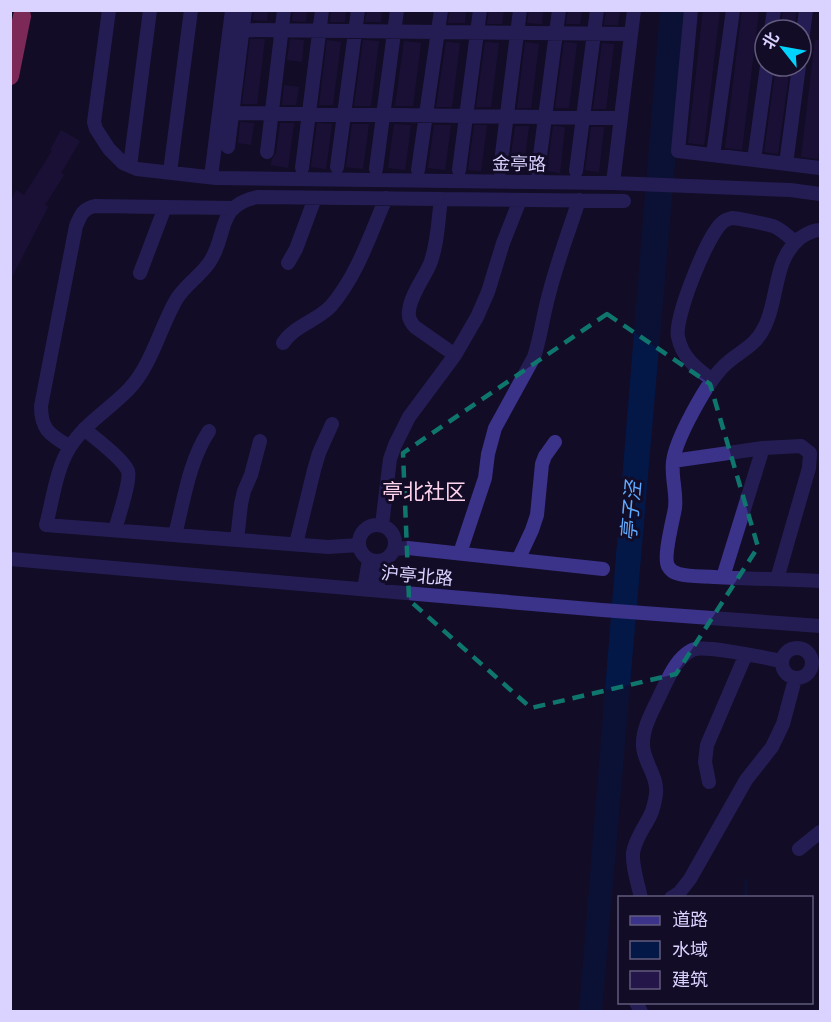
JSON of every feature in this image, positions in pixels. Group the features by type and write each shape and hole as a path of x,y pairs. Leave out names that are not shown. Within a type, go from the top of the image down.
{"highway":[{"path":"10,76 22,16"}],"street":[{"path":"109,10 94,122 109,149 123,163 130,166 150,10"},
{"path":"170,172 191,10"},
{"path":"214,177 232,10"},
{"path":"228,147 245,10"},
{"path":"267,152 284,10"},
{"path":"302,168 322,10"},
{"path":"337,167 358,10"},
{"path":"376,169 397,10"},
{"path":"418,170 441,10"},
{"path":"459,170 480,10"},
{"path":"500,170 520,10"},
{"path":"538,171 559,10"},
{"path":"576,171 597,10"},
{"path":"613,183 634,10"},
{"path":"692,10 678,151 820,168"},
{"path":"713,155 733,10"},
{"path":"243,30 631,34"},
{"path":"754,160 764,78"},
{"path":"786,164 797,78"},
{"path":"232,113 621,118"},
{"name":"金亭路","path":"130,166 137,169 214,177 613,183 790,190 820,194"},
{"path":"359,545 328,547 46,525 61,466 70,447 84,429 137,379 177,299 210,261 225,220 232,208 244,200 257,197 624,201"},
{"path":"288,263 296,249 315,198"},
{"path":"283,343 295,329 330,307 345,286 359,262 386,198"},
{"path":"441,199 435,247 430,264 408,311 410,321 415,327 455,355"},
{"path":"382,525 390,459 395,445 410,417 455,355 477,317 520,200"},
{"path":"460,553 485,478 495,428 534,357 549,292 579,200"},
{"path":"70,447 53,437 44,428 41,406 76,226 80,216 87,208 95,206 232,208"},
{"path":"140,273 165,207"},
{"path":"711,379 694,366 683,353 677,335 679,316 694,274 715,232 723,222 732,218 772,226 795,242"},
{"path":"820,231 816,230 804,235 795,242 779,271 772,306 756,341 724,365 711,379 677,445 673,461 675,504 666,557 668,566 676,573 820,581"},
{"path":"296,544 314,470 332,423"},
{"path":"84,429 123,463 129,473 115,530"},
{"path":"174,535 200,445 209,431"},
{"path":"237,540 244,491 251,476 260,441"},
{"path":"518,560 537,515 542,464 555,442"},
{"path":"673,461 763,447 801,446 810,453 809,468 777,579"},
{"path":"723,577 763,447"},
{"path":"395,549 392,532 382,525 365,529 359,539 361,551 376,560 387,558 395,549 408,548 603,569"},
{"name":"沪亭北路","path":"10,559 602,610 813,625"},
{"path":"371,590 376,560"},
{"path":"800,649 813,625"},
{"path":"641,896 634,869 633,851 651,814 656,792 654,775 645,760 643,746 645,731 673,669 692,650 702,648 782,661"},
{"path":"800,649 810,656 816,665 805,677 795,679 786,675 781,666 786,652 800,649"},
{"path":"709,782 705,762 706,745 746,654"},
{"path":"673,896 679,893 690,879 746,780 772,747 783,724 795,679"},
{"path":"799,849 820,832"}],"highlighted area":[{"path":"607,314 710,384 758,547 676,674 531,708 409,600 403,453"}],"water":[{"name":"亭子泾","path":"660,11 688,11 602,1011 579,1012"}],"building":[{"path":"254,10 268,10 267,21 253,20"},
{"path":"293,10 307,10 306,22 292,21"},
{"path":"331,10 346,10 345,22 330,22"},
{"path":"367,10 382,10 381,22 365,22"},
{"path":"450,10 466,10 465,23 448,23"},
{"path":"489,10 504,10 502,24 487,24"},
{"path":"529,10 543,10 542,24 527,23"},
{"path":"568,10 582,10 580,24 566,24"},
{"path":"606,10 620,10 618,25 604,25"},
{"path":"703,10 720,10 704,145 688,143"},
{"path":"742,10 759,10 758,18 753,18 753,59 742,150 725,148"},
{"path":"783,10 797,10 796,18 782,18"},
{"path":"250,39 265,39 257,104 242,104"},
{"path":"290,39 304,40 302,62 287,60"},
{"path":"327,40 341,42 333,105 319,105"},
{"path":"363,40 379,41 371,106 354,106"},
{"path":"815,40 820,40 818,159 801,157 810,78 813,78"},
{"path":"404,41 421,43 413,106 395,106"},
{"path":"446,42 460,43 452,107 436,107"},
{"path":"485,42 499,43 491,107 476,107"},
{"path":"525,42 539,44 531,108 517,108"},
{"path":"564,42 577,43 569,108 555,108"},
{"path":"602,43 614,44 606,109 593,109"},
{"path":"774,78 788,78 778,154 764,152"},
{"path":"284,85 299,87 296,105 282,105"},
{"path":"240,122 254,123 251,145 238,143"},
{"path":"280,123 294,123 288,168 271,165 276,153"},
{"path":"317,123 332,124 326,169 311,167"},
{"path":"352,124 369,124 363,169 346,167"},
{"path":"394,124 411,125 405,170 388,168"},
{"path":"434,125 451,125 445,170 428,168"},
{"path":"474,125 487,125 481,171 468,170"},
{"path":"515,126 529,126 523,172 509,170"},
{"path":"553,126 565,127 560,173 547,171"},
{"path":"591,127 604,127 599,172 585,170"},
{"path":"61,130 80,141 61,173 64,175 45,205 48,207 10,281 10,202 16,190 24,195 52,151 50,150"}],"waterway":[{"path":"746,880 746,896"}],"district":[{"name":"亭北社区","path":"424,492"}]}
